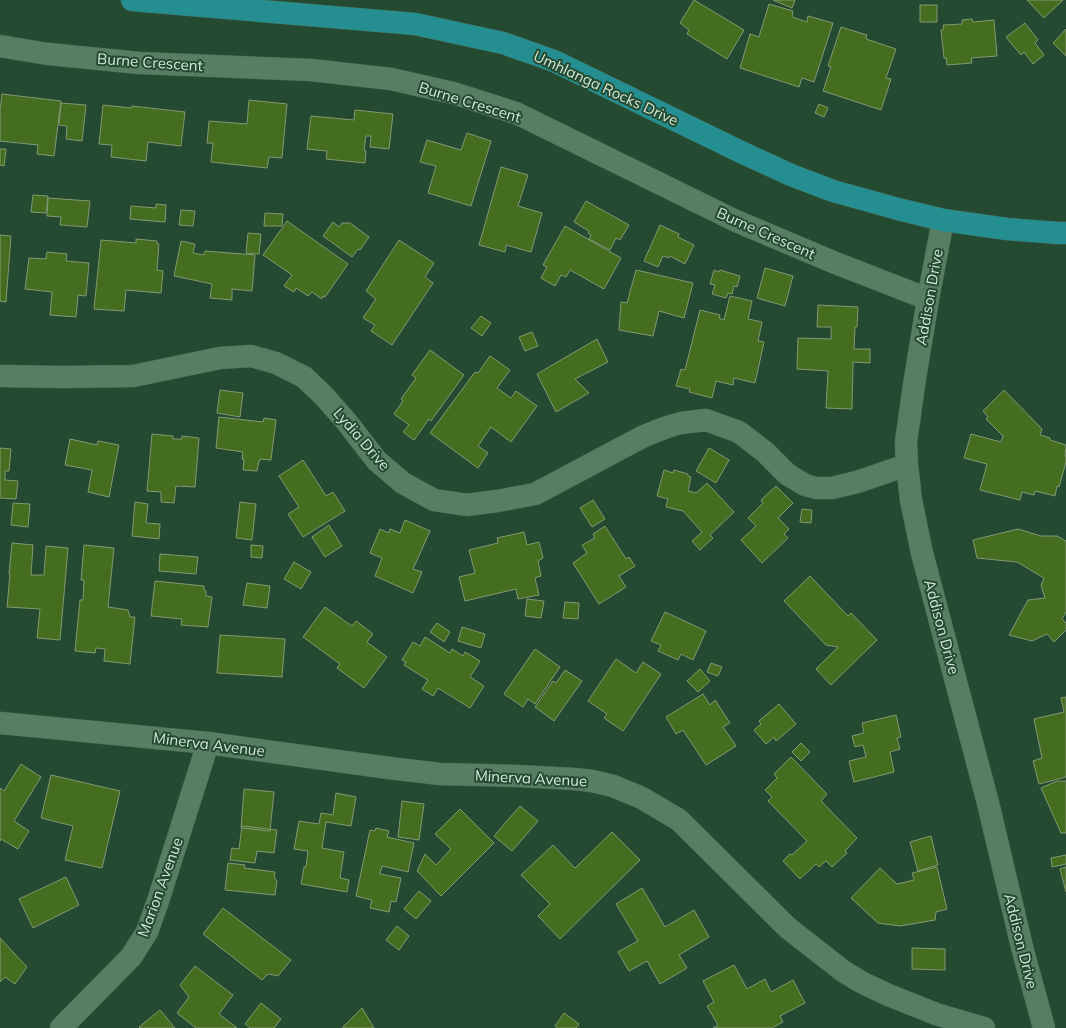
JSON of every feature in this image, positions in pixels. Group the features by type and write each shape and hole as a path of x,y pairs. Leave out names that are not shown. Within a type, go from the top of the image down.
{"main road":[{"name":"Umhlanga Rocks Drive","path":"132,0 416,24 503,43 554,61 741,152 791,175 833,191 943,220 1008,229 1066,233"}],"street":[{"name":"Burne Crescent","path":"0,46 48,54 140,63 311,70 391,79 453,93 516,113 736,221 833,262 928,299"},
{"name":"Addison Drive","path":"943,220 928,299 906,442 911,500 922,553 988,803 1022,947 1044,1028"},
{"name":"Lydia Drive","path":"0,376 132,376 220,358 251,356 276,363 304,377 323,395 346,421 377,461 404,483 434,500 467,505 535,494 644,436 681,423 706,420 739,432 765,452 787,474 804,485 816,488 832,488 857,482 907,465"},
{"name":"Minerva Avenue","path":"0,723 208,743 440,774 575,779 613,786 642,798 679,820 788,928 843,971 861,982 886,994 936,1014 984,1028"},
{"name":"Marion Avenue","path":"61,1028 131,957 147,932 208,743"}],"building":[{"path":"694,0 744,30 727,59 687,34 689,30 680,23"},
{"path":"773,0 795,0 792,8"},
{"path":"1027,0 1063,0 1044,18"},
{"path":"769,4 793,11 792,17 807,22 808,16 833,23 814,82 802,78 799,87 740,68 750,34 759,37"},
{"path":"920,5 937,5 937,22 920,22"},
{"path":"972,19 973,22 994,20 997,56 971,58 972,63 947,65 946,58 944,58 941,30 944,29 943,25 962,24 962,20"},
{"path":"1025,23 1038,40 1035,43 1044,55 1033,64 1024,52 1021,55 1006,37"},
{"path":"841,27 867,35 866,39 896,49 886,78 891,79 881,110 823,91 831,67 828,66"},
{"path":"1066,29 1066,56 1053,43"},
{"path":"2,94 61,101 54,156 37,154 38,145 0,141 0,111"},
{"path":"249,100 287,104 282,158 269,157 267,168 211,162 213,143 207,143 209,121 247,124"},
{"path":"61,103 86,105 82,141 66,139 67,126 59,125"},
{"path":"819,104 828,108 824,117 815,113"},
{"path":"103,105 132,108 132,106 185,112 181,146 148,142 146,161 111,157 112,145 99,144"},
{"path":"355,110 393,114 389,149 370,147 371,136 366,136 364,150 366,151 365,163 326,159 327,151 307,149 311,116 354,120"},
{"path":"467,133 491,141 471,206 428,193 436,166 420,162 427,140 461,150"},
{"path":"0,149 6,149 4,166 0,165"},
{"path":"501,167 528,175 518,206 542,213 531,252 506,245 505,252 479,245"},
{"path":"33,195 48,196 46,213 31,212"},
{"path":"48,198 90,201 87,227 60,225 61,217 47,216"},
{"path":"586,201 629,225 620,240 616,238 610,250 589,239 591,235 588,233 589,231 574,222"},
{"path":"156,204 166,205 165,222 130,219 131,206 156,208"},
{"path":"181,210 195,211 193,226 179,225"},
{"path":"265,213 283,214 282,226 264,226"},
{"path":"287,221 348,264 325,297 323,296 322,299 312,292 308,296 296,288 294,292 284,286 292,275 263,255"},
{"path":"333,222 339,227 342,223 350,223 369,237 360,250 358,249 352,257 323,236"},
{"path":"660,225 679,234 678,237 694,245 685,264 670,256 669,258 663,256 658,267 644,261"},
{"path":"565,226 621,258 604,289 570,270 566,277 561,275 555,286 541,278 547,267 543,265"},
{"path":"248,233 261,234 259,254 246,253"},
{"path":"0,235 11,236 6,302 0,301"},
{"path":"136,239 157,241 157,244 159,244 157,270 163,271 161,293 126,290 124,311 94,309 101,240 136,243"},
{"path":"399,240 434,263 425,277 433,283 392,345 371,331 375,325 363,318 376,299 366,291"},
{"path":"181,241 195,244 193,253 204,255 205,251 255,255 252,291 232,289 232,300 210,298 212,284 174,276"},
{"path":"47,252 67,254 66,261 89,263 86,296 78,295 76,317 50,315 52,292 25,289 29,258 46,259"},
{"path":"765,268 793,276 785,306 757,298"},
{"path":"636,270 693,283 684,318 659,311 653,336 619,330 621,302 627,303"},
{"path":"714,270 719,272 720,270 740,276 737,287 734,286 732,294 728,293 726,298 712,294 715,285 710,284"},
{"path":"730,296 752,301 748,319 762,322 758,341 764,342 755,383 734,378 733,385 716,381 712,398 689,392 690,389 676,386 681,369 685,370 700,310 720,315 719,318 724,320"},
{"path":"818,305 858,307 854,349 870,349 870,363 853,362 852,409 826,408 828,371 797,369 798,338 831,339 831,327 817,327"},
{"path":"481,316 491,323 482,336 471,328"},
{"path":"532,332 538,346 525,351 519,337"},
{"path":"597,339 608,362 575,379 589,393 556,412 537,374"},
{"path":"430,350 464,375 431,421 429,419 414,440 403,432 409,425 394,414 403,401 401,399 416,378 412,375"},
{"path":"490,356 510,370 497,388 511,398 516,391 537,406 511,442 491,427 478,446 488,453 478,468 430,433 475,372 478,373"},
{"path":"220,390 243,393 240,417 217,413"},
{"path":"1004,390 1042,429 1040,435 1066,445 1066,462 1055,496 1035,491 1034,495 1022,492 1020,500 980,490 987,464 964,458 971,434 1001,442 1003,436 986,419 988,417 983,411"},
{"path":"219,417 263,422 264,418 276,420 271,460 260,459 257,471 243,470 243,452 216,448"},
{"path":"152,434 173,436 173,439 182,439 182,436 199,438 195,487 176,486 174,503 161,502 161,492 147,491"},
{"path":"70,439 97,445 98,441 119,445 109,497 88,492 92,470 65,465"},
{"path":"0,448 11,449 9,471 5,471 5,480 18,481 16,499 0,498"},
{"path":"709,448 729,460 716,483 696,471"},
{"path":"303,460 326,496 333,492 345,511 303,537 288,514 299,507 279,476"},
{"path":"664,470 673,473 674,470 688,474 688,476 691,477 688,491 696,493 707,483 734,512 710,535 713,538 700,550 692,541 702,532 683,511 666,507 668,499 657,496"},
{"path":"776,486 793,503 778,518 789,529 784,534 788,538 762,563 741,540 756,526 748,518 763,503 761,500"},
{"path":"593,500 605,519 592,527 580,508"},
{"path":"135,502 148,504 146,523 160,524 159,539 132,536"},
{"path":"240,502 256,504 252,540 236,538"},
{"path":"13,503 30,504 28,527 11,525"},
{"path":"802,509 812,510 811,523 800,522"},
{"path":"405,520 430,531 413,569 422,572 413,593 375,576 382,558 370,553 380,529 389,533 390,529 400,533"},
{"path":"329,525 342,546 325,557 312,537"},
{"path":"605,526 626,559 629,557 635,566 619,576 626,587 599,604 573,563 587,553 582,545 595,538 593,534"},
{"path":"1018,529 1041,536 1057,536 1066,541 1066,612 1062,619 1066,623 1066,630 1054,642 1047,634 1032,641 1009,635 1028,600 1045,598 1041,585 1044,578 1017,562 977,558 973,540"},
{"path":"524,532 527,545 539,542 543,558 538,561 541,576 535,578 539,595 518,599 516,589 465,601 459,577 475,573 469,550 498,543 497,538"},
{"path":"12,543 33,545 31,575 44,575 46,546 68,548 60,640 37,638 40,609 7,607"},
{"path":"84,545 114,548 108,607 128,610 130,617 135,617 130,664 104,661 105,649 96,648 95,653 75,651 80,600 83,600 84,580 81,580"},
{"path":"251,545 263,546 262,558 251,557"},
{"path":"160,554 198,557 196,574 159,571"},
{"path":"294,562 311,572 301,589 284,579"},
{"path":"810,576 848,616 851,613 877,640 831,685 816,669 838,647 826,645 784,601"},
{"path":"155,581 204,586 206,596 212,597 208,627 181,625 182,619 151,616"},
{"path":"247,583 270,586 267,608 243,605"},
{"path":"527,599 544,601 541,618 525,616"},
{"path":"565,602 579,603 578,619 563,618"},
{"path":"325,607 352,626 356,621 373,634 367,642 387,657 364,688 337,668 340,664 303,637"},
{"path":"665,612 706,631 693,660 681,654 678,660 658,651 661,645 651,641"},
{"path":"437,623 450,632 444,642 430,632"},
{"path":"462,627 485,634 481,648 458,641"},
{"path":"220,635 285,639 282,677 217,673"},
{"path":"425,637 450,653 452,649 463,656 465,652 480,661 470,677 484,686 470,708 438,688 433,696 422,689 428,680 404,665 406,662 402,660 413,642 420,646"},
{"path":"535,649 560,667 535,704 528,699 523,707 504,694"},
{"path":"616,659 636,673 643,662 661,674 623,731 604,718 607,714 588,701"},
{"path":"711,663 722,667 718,676 707,672"},
{"path":"700,669 710,681 698,692 687,681"},
{"path":"565,670 582,681 554,721 535,707 553,681 556,683"},
{"path":"703,694 710,705 715,700 730,723 723,727 736,746 706,765 683,730 676,734 666,717"},
{"path":"1066,697 1066,777 1039,784 1033,761 1042,758 1034,719 1064,712 1061,698"},
{"path":"779,704 796,724 776,741 774,737 766,744 754,730 761,724 759,721"},
{"path":"896,715 901,737 897,738 900,749 890,752 894,772 854,782 849,761 866,757 863,745 855,747 852,736 864,733 862,723"},
{"path":"801,743 810,752 801,761 792,752"},
{"path":"791,757 827,794 821,801 857,838 845,851 847,853 832,867 826,861 819,867 816,864 800,879 783,861 807,841 768,801 772,797 765,790 777,778 774,774"},
{"path":"21,764 41,777 14,821 29,831 18,849 1,839 0,841 0,788 4,791"},
{"path":"51,775 120,791 102,868 65,860 73,826 41,818"},
{"path":"1057,781 1066,781 1066,833 1061,833 1041,788"},
{"path":"244,789 274,792 270,831 241,828"},
{"path":"336,793 356,797 351,826 326,822 322,848 344,852 340,878 349,880 347,892 301,884 304,867 306,867 308,851 294,849 299,821 319,824 321,813 333,815"},
{"path":"402,801 424,804 419,840 398,837"},
{"path":"520,806 538,821 512,851 494,836"},
{"path":"460,809 494,843 441,896 417,871 425,854 436,865 451,849 435,834"},
{"path":"242,826 277,830 274,853 257,851 255,863 230,860 232,848 239,849"},
{"path":"376,828 389,831 387,837 414,843 408,872 382,866 380,874 401,878 396,902 391,901 389,912 370,908 372,900 356,896 370,830 375,831"},
{"path":"612,832 640,860 560,939 538,916 550,904 521,875 553,845 575,868"},
{"path":"931,836 938,865 918,871 910,842"},
{"path":"1066,855 1066,864 1052,867 1051,858"},
{"path":"228,863 245,865 244,868 275,872 274,877 277,881 275,895 225,890"},
{"path":"937,867 947,909 936,912 935,920 900,926 878,923 851,898 880,868 897,884 914,880 912,873"},
{"path":"1066,867 1066,892 1060,869"},
{"path":"66,877 79,905 33,928 19,899"},
{"path":"642,888 665,927 694,910 709,937 679,955 687,968 660,984 647,961 629,971 618,952 638,941 616,904"},
{"path":"419,891 431,901 416,919 404,909"},
{"path":"223,908 291,960 278,976 268,974 262,980 203,934"},
{"path":"397,926 409,936 399,950 386,940"},
{"path":"0,938 27,967 15,984 5,977 0,982"},
{"path":"912,948 945,949 945,970 912,969"},
{"path":"734,965 747,989 765,979 771,992 793,980 805,1003 780,1016 783,1022 772,1028 713,1028 718,1025 707,1006 714,1002 703,981"},
{"path":"195,966 233,995 219,1014 237,1028 196,1028 177,1013 189,997 180,985"},
{"path":"261,1003 281,1019 274,1028 250,1028 245,1024"},
{"path":"362,1008 374,1028 342,1028"},
{"path":"160,1010 175,1028 139,1027"},
{"path":"564,1013 579,1024 576,1028 558,1028 555,1026"}]}
